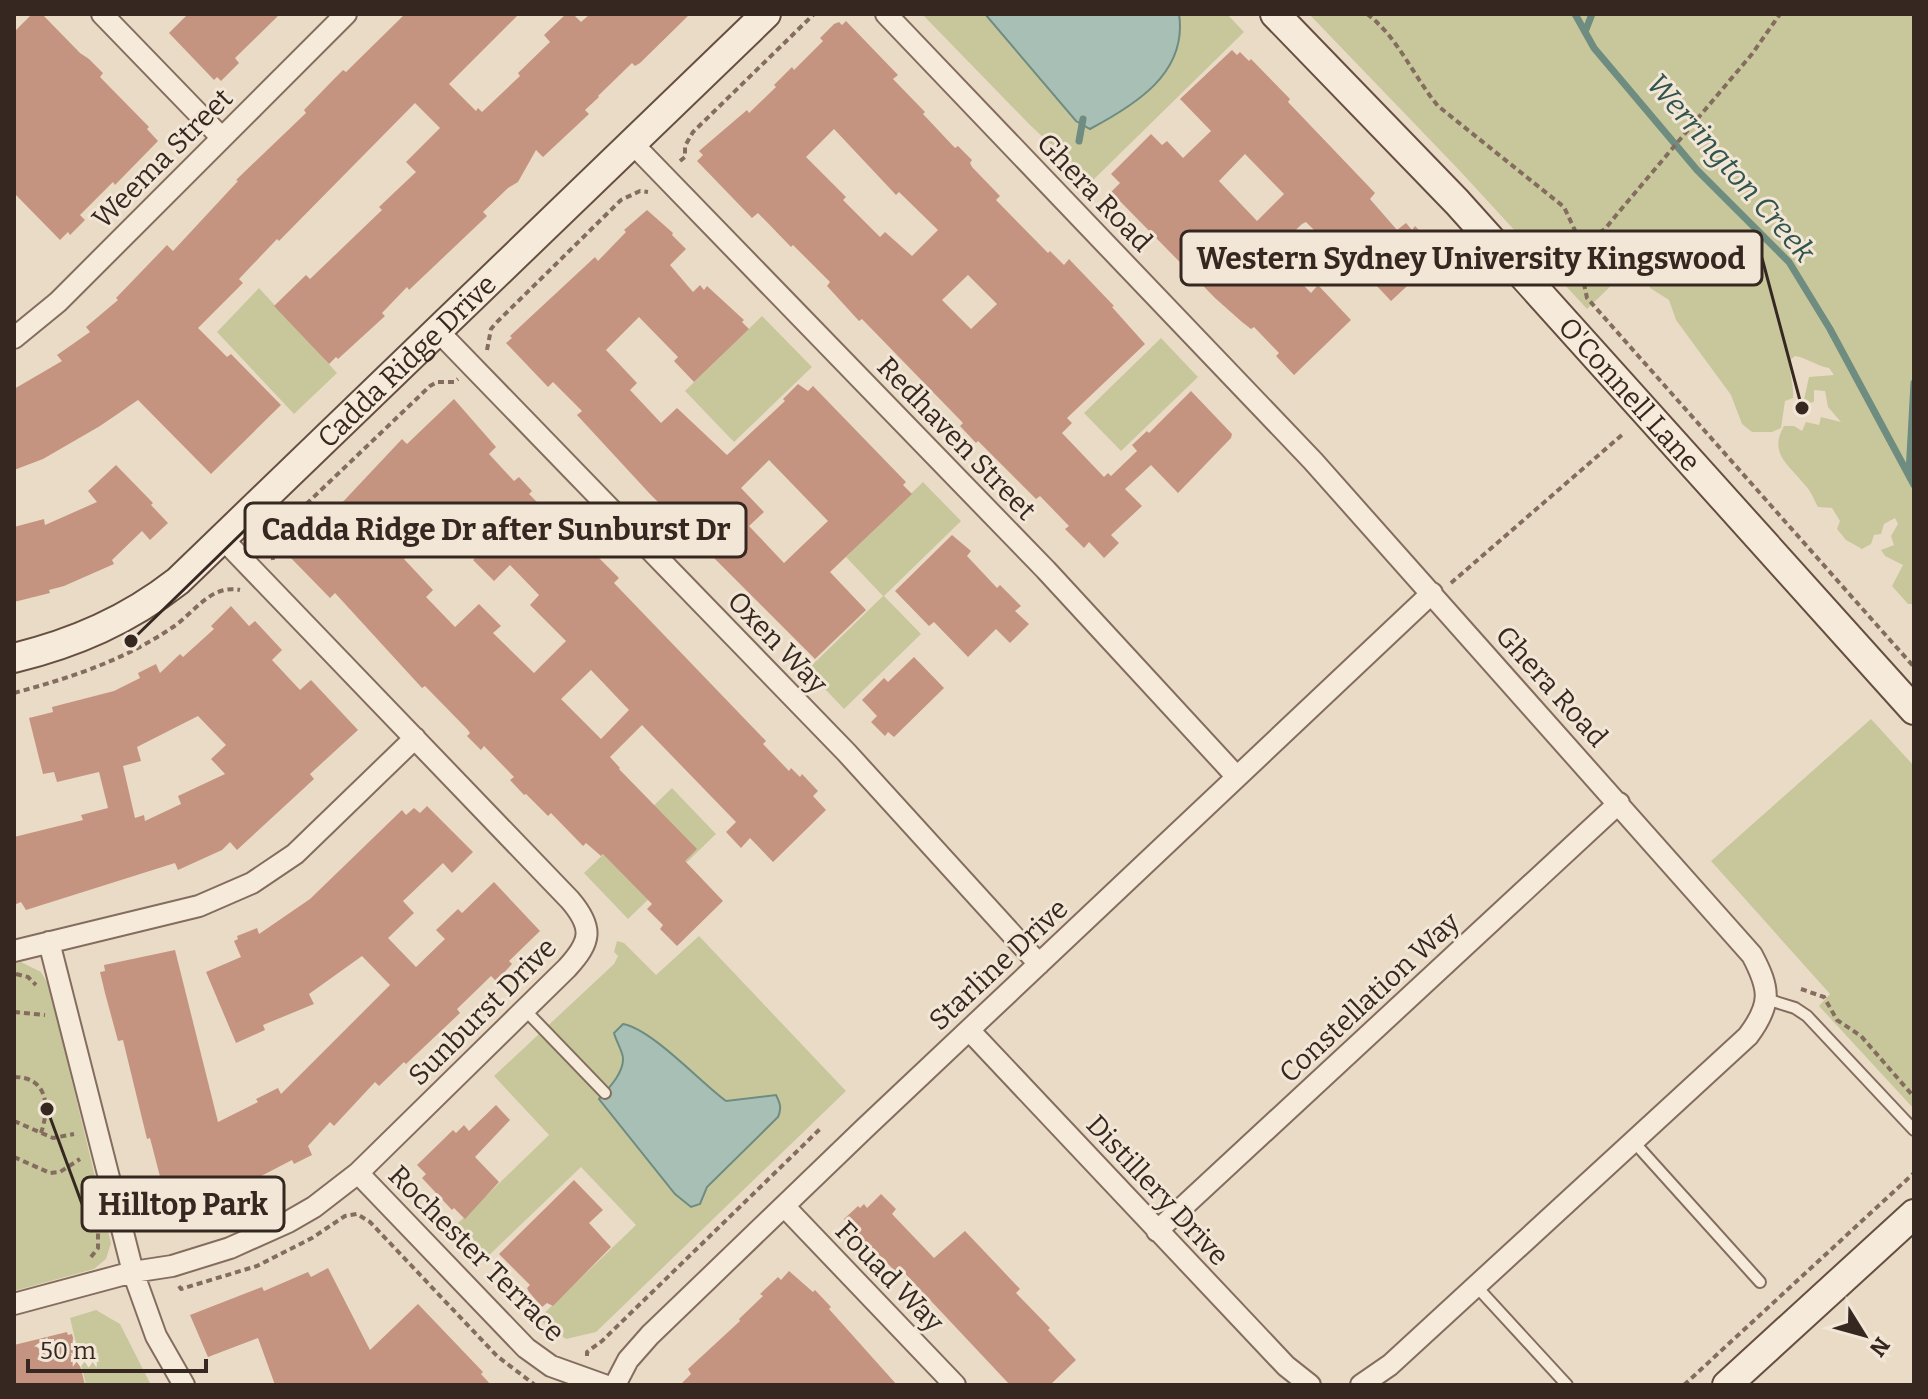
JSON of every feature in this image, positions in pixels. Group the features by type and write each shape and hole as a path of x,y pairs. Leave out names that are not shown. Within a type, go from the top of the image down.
{"street":[{"path":"102,14 222,138"},
{"name":"Weema Street","path":"18,327 58,302 346,14"},
{"name":"Cadda Ridge Drive","path":"14,658 72,642 124,618 178,581 766,14"},
{"name":"Ghera Road","path":"886,14 1313,461 1432,593 1752,955 1765,979 1766,999"},
{"name":"O'Connell Lane","path":"1275,14 1457,202 1914,710"},
{"name":"Redhaven Street","path":"632,143 1046,570 1237,777"},
{"name":"Oxen Way","path":"438,331 847,753 1039,964"},
{"name":"Sunburst Drive","path":"14,1304 133,1272 172,1266 262,1236 314,1207 358,1173 525,1010 580,955 587,936 584,920 570,900 223,539"},
{"name":"Starline Drive","path":"615,1385 628,1360 650,1335 1432,593"},
{"path":"14,951 199,906 252,883 295,854 415,738"},
{"name":"Constellation Way","path":"1157,1231 1619,803"},
{"path":"49,942 133,1272 156,1336 184,1385"},
{"path":"1361,1385 1390,1365 1748,1036 1763,1016 1766,999"},
{"name":"Distillery Drive","path":"969,1030 1286,1366 1310,1385"},
{"name":"Rochester Terrace","path":"358,1173 526,1348 551,1366 604,1385"},
{"name":"Fouad Way","path":"784,1206 955,1385"},
{"path":"1727,1385 1914,1214"}],"lane":[{"path":"1766,999 1795,1008 1807,1016 1914,1130"},
{"path":"525,1010 605,1093"},
{"path":"1633,1141 1760,1282"},
{"path":"1476,1286 1567,1385"}],"path":[{"path":"685,157 685,146 693,132 814,14"},
{"path":"1367,14 1382,25 1438,106 1564,207 1587,256 1583,279 1587,298 1914,667"},
{"path":"1583,244 1605,229 1752,54 1780,14"},
{"path":"488,348 491,329 496,323 621,200 640,191 648,192"},
{"path":"274,558 271,544 278,531 430,386 437,382 454,382"},
{"path":"1451,583 1623,434"},
{"path":"1801,989 1824,997 1837,1020 1861,1036 1914,1097"},
{"path":"14,1012 45,1015"},
{"path":"14,1077 31,1079 42,1090 47,1115 41,1133"},
{"path":"14,1121 60,1138 74,1134"},
{"path":"588,1362 587,1352 602,1341 822,1127"},
{"path":"14,1157 50,1173 60,1172 80,1159"},
{"path":"1684,1385 1914,1173"},
{"path":"178,1279 181,1289 257,1266 312,1238 345,1216 357,1214 370,1222 497,1356 535,1385"}],"green space":[{"path":"922,14 1227,14 1244,32 1088,185 1077,174 1075,167"},
{"path":"1309,14 1914,14 1914,604 1908,604 1892,586 1903,565 1885,556 1881,550 1894,545 1891,536 1898,524 1895,518 1884,524 1881,534 1874,535 1871,544 1862,549 1846,540 1837,529 1840,521 1832,508 1818,507 1779,451 1784,426 1794,426 1802,431 1806,422 1819,425 1821,417 1841,422 1828,407 1825,391 1814,390 1814,402 1803,404 1809,377 1834,375 1829,368 1795,356 1790,360 1793,398 1785,401 1781,428 1772,432 1752,432 1742,424 1731,395 1676,320 1669,300 1650,288 1649,276 1658,259 1643,255 1587,309"},
{"path":"259,288 337,373 294,414 217,332"},
{"path":"762,316 812,367 734,442 685,391"},
{"path":"1161,338 1198,377 1121,451 1084,413"},
{"path":"923,482 961,521 884,596 921,634 844,709 807,670 883,596 846,557"},
{"path":"1871,719 1914,766 1914,1109 1819,1006 1830,994 1711,861"},
{"path":"672,788 716,834 628,919 584,873"},
{"path":"699,936 846,1091 596,1332 566,1339 538,1319 636,1225 581,1167 483,1261 452,1229 549,1135 494,1076 614,964 618,956 614,952 617,941 624,943 656,975"},
{"path":"21,962 41,972 49,986 111,1243 106,1259 94,1269 14,1291 14,963"},
{"path":"96,1310 120,1324 151,1385 86,1385 70,1318"}],"shaded area":[{"path":"985,14 1179,14 1180,35 1167,70 1155,85 1124,109 1090,129 1076,121"},
{"path":"623,1024 635,1028 662,1046 726,1101 776,1095 779,1101 778,1117 707,1187 700,1204 691,1207 675,1194 599,1099 615,1080 623,1064 614,1033"}],"building":[{"path":"32,14 42,14 103,73 100,77 149,127 147,129 158,141 80,215 85,220 60,240 14,193 14,32"},
{"path":"188,14 280,14 235,58 239,63 221,81 217,77 214,80 169,33"},
{"path":"405,14 519,14 449,84 476,111 478,108 482,112 550,42 544,35 566,14 573,14 581,22 590,14 690,14 640,63 635,66 632,63 598,96 585,110 589,114 543,157 536,150 518,182 483,212 487,216 409,290 407,287 382,313 385,316 329,364 274,306 306,275 310,279 382,210 379,207 416,172 406,162 440,128 415,103 279,241 277,239 239,279 243,283 198,328 227,357 231,354 281,405 211,474 138,400 43,459 14,470 14,389 62,361 57,355 90,332 86,327 118,300 116,298 167,245 173,251 236,180 306,113 304,110 334,79 343,70 346,72"},
{"path":"846,21 898,75 893,79 955,148 958,146 972,160 972,167 1000,196 996,200 1048,253 1050,251 1064,265 1069,259 1145,344 1067,418 1072,423 1062,433 1104,477 1108,473 1111,476 1137,451 1132,445 1147,431 1149,433 1191,391 1232,434 1178,493 1151,465 1125,489 1142,506 1111,535 1119,543 1104,558 1089,542 1084,548 1065,529 1069,526 1040,496 1036,499 978,441 976,443 960,426 963,423 827,286 830,282 758,213 752,218 697,161 703,155 699,151 747,110 749,113 792,67 794,70 823,41 820,38 834,24 839,22 842,25","holes":["834,129 896,195 899,192 938,230 912,256 885,232 880,237 806,157","968,275 997,304 971,329 942,300"]},
{"path":"1232,50 1237,55 1240,52 1249,61 1251,59 1375,193 1370,199 1397,230 1406,223 1412,230 1415,226 1430,241 1420,250 1432,263 1391,301 1375,284 1384,276 1345,234 1331,247 1306,222 1302,224 1272,253 1311,293 1318,285 1351,320 1294,375 1276,356 1279,353 1254,327 1251,329 1215,298 1111,192 1120,183 1111,174 1151,134 1162,145 1167,141 1183,158 1211,131 1180,99","holes":["1245,154 1284,194 1257,221 1219,181"]},
{"path":"647,210 686,249 670,265 693,292 700,285 704,290 707,286 744,320 742,322 749,329 694,382 674,361 678,357 639,317 606,350 637,383 630,390 661,423 677,408 727,455 785,401 783,399 798,384 808,391 813,386 906,482 903,485 912,494 830,572 866,610 815,659 650,494 577,415 582,411 553,382 548,387 506,343 595,257 598,261 626,232 624,230","holes":["769,460 828,521 784,563 749,526 764,512 741,488"]},
{"path":"454,399 496,447 489,454 514,481 519,477 532,491 529,494 585,550 588,547 619,578 614,583 766,741 763,744 789,771 791,768 800,777 802,774 818,791 813,796 826,810 773,862 750,838 741,848 726,832 736,822 642,725 610,757 697,849 685,861 723,901 677,946 660,929 663,925 647,909 652,904 603,854 601,856 586,843 583,846 551,813 548,816 524,795 510,780 514,777 484,746 481,750 467,736 470,733 467,729 425,686 422,688 335,593 330,598 289,556 307,539 310,542 343,511 339,506 402,439 407,444","holes":["457,507 491,542 473,560 494,581 510,565 539,595 530,605 566,641 534,673 493,633 501,626 479,604 455,627 426,597 433,590 404,559","591,670 629,710 601,739 561,699"]},
{"path":"116,465 168,523 150,540 142,531 112,560 114,564 49,590 50,593 14,602 14,527 44,519 45,525 97,502 88,491"},
{"path":"952,535 971,551 967,556 997,588 1000,585 1021,606 1015,611 1029,624 1010,643 996,629 968,657 934,622 929,626 895,591"},
{"path":"231,606 249,626 255,621 282,650 272,660 300,690 311,680 358,730 310,774 314,779 237,850 230,842 222,850 178,870 175,863 26,910 21,902 14,905 14,837 83,820 81,815 108,808 99,772 57,782 54,772 43,774 29,718 53,712 52,707 114,691 140,678 138,673 156,664 160,673 214,629 211,626","holes":["198,716 226,745 211,759 225,774 178,796 181,804 145,821 144,815 135,818 123,766 141,761 137,747"]},
{"path":"914,657 944,688 894,737 888,732 885,736 871,722 877,716 862,700 884,678 888,682"},
{"path":"427,806 473,852 452,873 443,863 403,901 414,913 388,938 416,967 445,939 436,930 458,909 462,913 494,882 540,931 509,961 512,964 496,981 491,976 457,1009 460,1013 406,1064 404,1062 379,1086 375,1082 334,1126 330,1122 308,1146 312,1155 294,1164 292,1160 236,1189 238,1199 215,1204 217,1212 200,1217 198,1208 167,1216 163,1214 158,1193 164,1192 150,1138 147,1139 123,1040 118,1041 105,993 100,972 105,971 104,965 175,950 218,1122 278,1088 281,1094 390,985 362,956 309,994 314,1004 263,1025 265,1030 236,1043 206,972 241,957 234,941 238,939 237,936 257,928 259,934 310,899 402,810 406,815 414,808 420,813"},
{"path":"496,1105 510,1120 475,1157 499,1182 465,1219 454,1208 452,1210 422,1178 426,1174 417,1165 453,1130 456,1133 464,1125 469,1131"},
{"path":"574,1180 603,1210 589,1223 611,1247 553,1306 547,1303 542,1307 529,1292 527,1288 530,1285 499,1254"},
{"path":"881,1194 896,1209 892,1214 934,1258 965,1231 1020,1289 1016,1293 1076,1360 1050,1385 1010,1385 900,1268 896,1272 870,1249 844,1219 858,1206 860,1208 864,1204 867,1208"},
{"path":"328,1268 370,1350 418,1304 483,1372 481,1374 491,1385 275,1385 258,1338 208,1357 190,1315 262,1287 264,1291 308,1272 311,1277"},
{"path":"789,1271 813,1292 815,1290 897,1385 680,1385 691,1374 688,1369 740,1321 763,1296 760,1294"},
{"path":"67,1332 68,1335 72,1334 85,1385 14,1385 14,1345"}],"waterway":[{"name":"Werrington Creek","path":"1575,14 1594,48 1697,170 1789,262 1830,329 1914,485"},
{"path":"1585,32 1592,14"},
{"path":"1079,141 1083,119"},
{"path":"1909,473 1914,383"}],"place":[{"name":"Western Sydney University Kingswood","path":"1802,408"},
{"name":"Cadda Ridge Dr after Sunburst Dr","path":"131,641"},
{"name":"Hilltop Park","path":"47,1109"}]}
